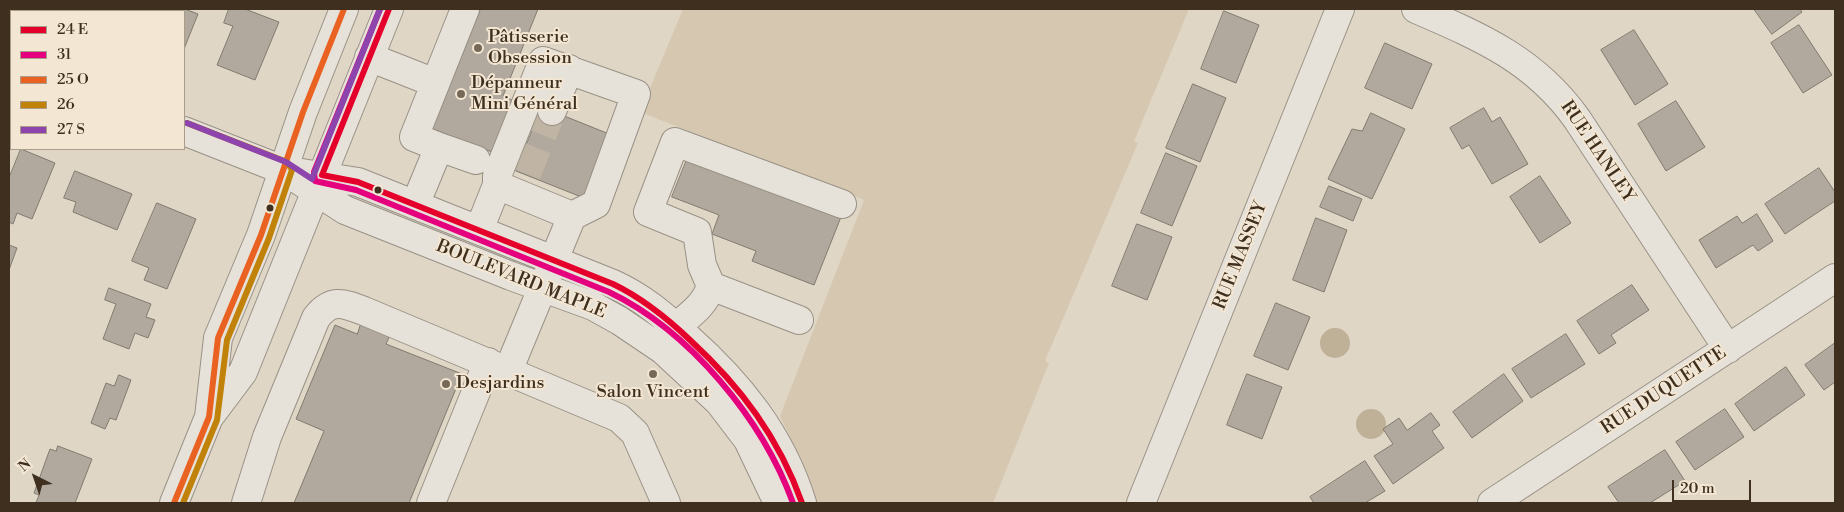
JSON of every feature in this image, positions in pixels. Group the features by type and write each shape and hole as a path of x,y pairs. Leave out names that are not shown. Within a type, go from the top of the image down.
{"street":[{"path":"209,417 218,338 261,235 303,112 344,9"},
{"path":"174,503 209,417 243,372 388,9"},
{"path":"465,9 414,137 476,160"},
{"name":"RUE MASSEY","path":"1141,503 1340,9"},
{"name":"RUE HANLEY","path":"1416,9 1468,31 1508,52 1553,89 1577,119 1728,349"},
{"path":"370,57 435,83"},
{"path":"543,61 569,69 636,94 596,204 566,206 497,176 543,61"},
{"path":"552,111 569,69"},
{"name":"BOULEVARD MAPLE","path":"185,131 319,184 345,210 593,306 666,336 712,360 749,399 774,438 794,478 802,503"},
{"path":"666,336 707,298 710,286 702,265 697,232 648,212 669,181 676,142 842,204"},
{"path":"415,205 439,147"},
{"name":"BOULEVARD MAPLE","path":"319,184 358,182 628,291 655,308 666,336 703,386 734,420 760,461 778,503"},
{"path":"479,230 514,185"},
{"path":"432,503 498,367 543,287 554,260 566,206"},
{"name":"RUE DUQUETTE","path":"1492,503 1835,278"},
{"path":"710,286 799,320"},
{"path":"246,503 264,444 313,324 322,310 328,305 350,305 628,424 635,433 666,503"}],"shaded area":[{"path":"683,9 1189,9 1134,141 1138,143 1045,361 1049,363 993,503 815,503 791,439 780,416 864,200 640,112"},
{"path":"1335,328 1346,332 1350,343 1346,354 1335,358 1324,354 1320,343 1324,332"},
{"path":"1371,409 1382,413 1386,424 1382,435 1371,439 1360,435 1356,424 1360,413"}],"building":[{"path":"86,9 143,9 142,10"},
{"path":"185,9 198,14 185,46 185,10 148,10"},
{"path":"229,9 245,9 279,22 255,80 217,65 233,26 224,23"},
{"path":"481,9 538,9 503,96 512,100 492,152 433,129"},
{"path":"1754,9 1800,9 1802,12 1772,34"},
{"path":"1224,11 1259,25 1236,83 1201,69"},
{"path":"1799,25 1832,75 1803,93 1771,43"},
{"path":"1634,30 1668,84 1635,105 1601,50"},
{"path":"1385,43 1432,64 1412,109 1365,88"},
{"path":"1193,84 1226,98 1200,162 1166,148"},
{"path":"1676,101 1705,147 1666,171 1638,124"},
{"path":"542,107 614,136 589,200 516,171"},
{"path":"1484,108 1492,122 1500,117 1528,164 1492,184 1469,145 1462,149 1450,128"},
{"path":"1371,113 1405,129 1372,199 1328,179 1352,129 1362,131"},
{"path":"21,150 55,163 32,219 17,213 13,224 9,222 9,178"},
{"path":"1166,153 1197,166 1172,226 1141,213"},
{"path":"688,157 841,217 814,285 752,261 756,251 712,234 719,215 672,197"},
{"path":"1819,168 1835,192 1835,201 1785,234 1765,204"},
{"path":"75,171 132,194 117,230 73,212 76,202 64,198"},
{"path":"1540,176 1571,223 1540,243 1510,197"},
{"path":"1329,186 1362,199 1353,221 1320,207"},
{"path":"157,203 196,219 167,289 144,280 149,268 132,261"},
{"path":"1757,214 1773,241 1758,251 1753,245 1716,268 1699,240 1737,216 1742,223"},
{"path":"1316,218 1347,230 1324,292 1293,280"},
{"path":"1137,224 1172,237 1147,300 1112,286"},
{"path":"9,245 17,248 9,270"},
{"path":"1632,285 1649,310 1611,335 1616,343 1599,354 1577,321"},
{"path":"109,288 151,304 146,317 155,320 148,338 135,333 129,349 103,339 116,304 105,300"},
{"path":"1276,303 1310,317 1288,370 1254,356"},
{"path":"362,321 391,333 386,344 462,374 409,503 294,503 324,431 296,419 335,325 357,334"},
{"path":"1566,334 1585,364 1531,398 1512,369"},
{"path":"1835,343 1835,382 1824,390 1805,365"},
{"path":"1786,367 1805,395 1754,431 1735,404"},
{"path":"1247,374 1282,387 1262,439 1227,425"},
{"path":"1504,374 1523,401 1472,438 1453,412"},
{"path":"119,375 131,380 116,420 110,418 105,429 91,423 106,383 114,386"},
{"path":"1725,409 1744,437 1695,470 1676,442"},
{"path":"1431,413 1440,425 1432,431 1444,448 1393,484 1374,456 1393,444 1383,429 1399,418 1407,430"},
{"path":"58,446 92,459 75,503 36,503 39,495 34,493 50,449 56,451"},
{"path":"1665,450 1685,481 1650,503 1619,503 1608,487"},
{"path":"1365,461 1385,491 1365,503 1314,503 1310,497"}],"tunnel":[{"path":"527,174 552,111"}],"transit line":[{"path":"174,503 209,417 218,338 261,235 303,112 344,9"},
{"name":"31","path":"380,9 314,172 315,181 356,190 609,292 639,309 668,330 695,354 720,381 743,410 763,440 780,472 793,503"},
{"path":"187,123 286,162 312,179 380,9"},
{"path":"389,9 322,175 358,182 613,284 644,302 663,316 709,358 742,395 770,435 793,479 802,503"},
{"name":"26","path":"183,503 217,420 227,340 269,238 292,170 287,162 187,123"}],"place":[{"name":"Pâtisserie Obsession","path":"478,48"},
{"name":"Dépanneur Mini Général","path":"461,94"},
{"name":"Salon Vincent","path":"653,374"},
{"name":"Desjardins","path":"446,384"}]}
